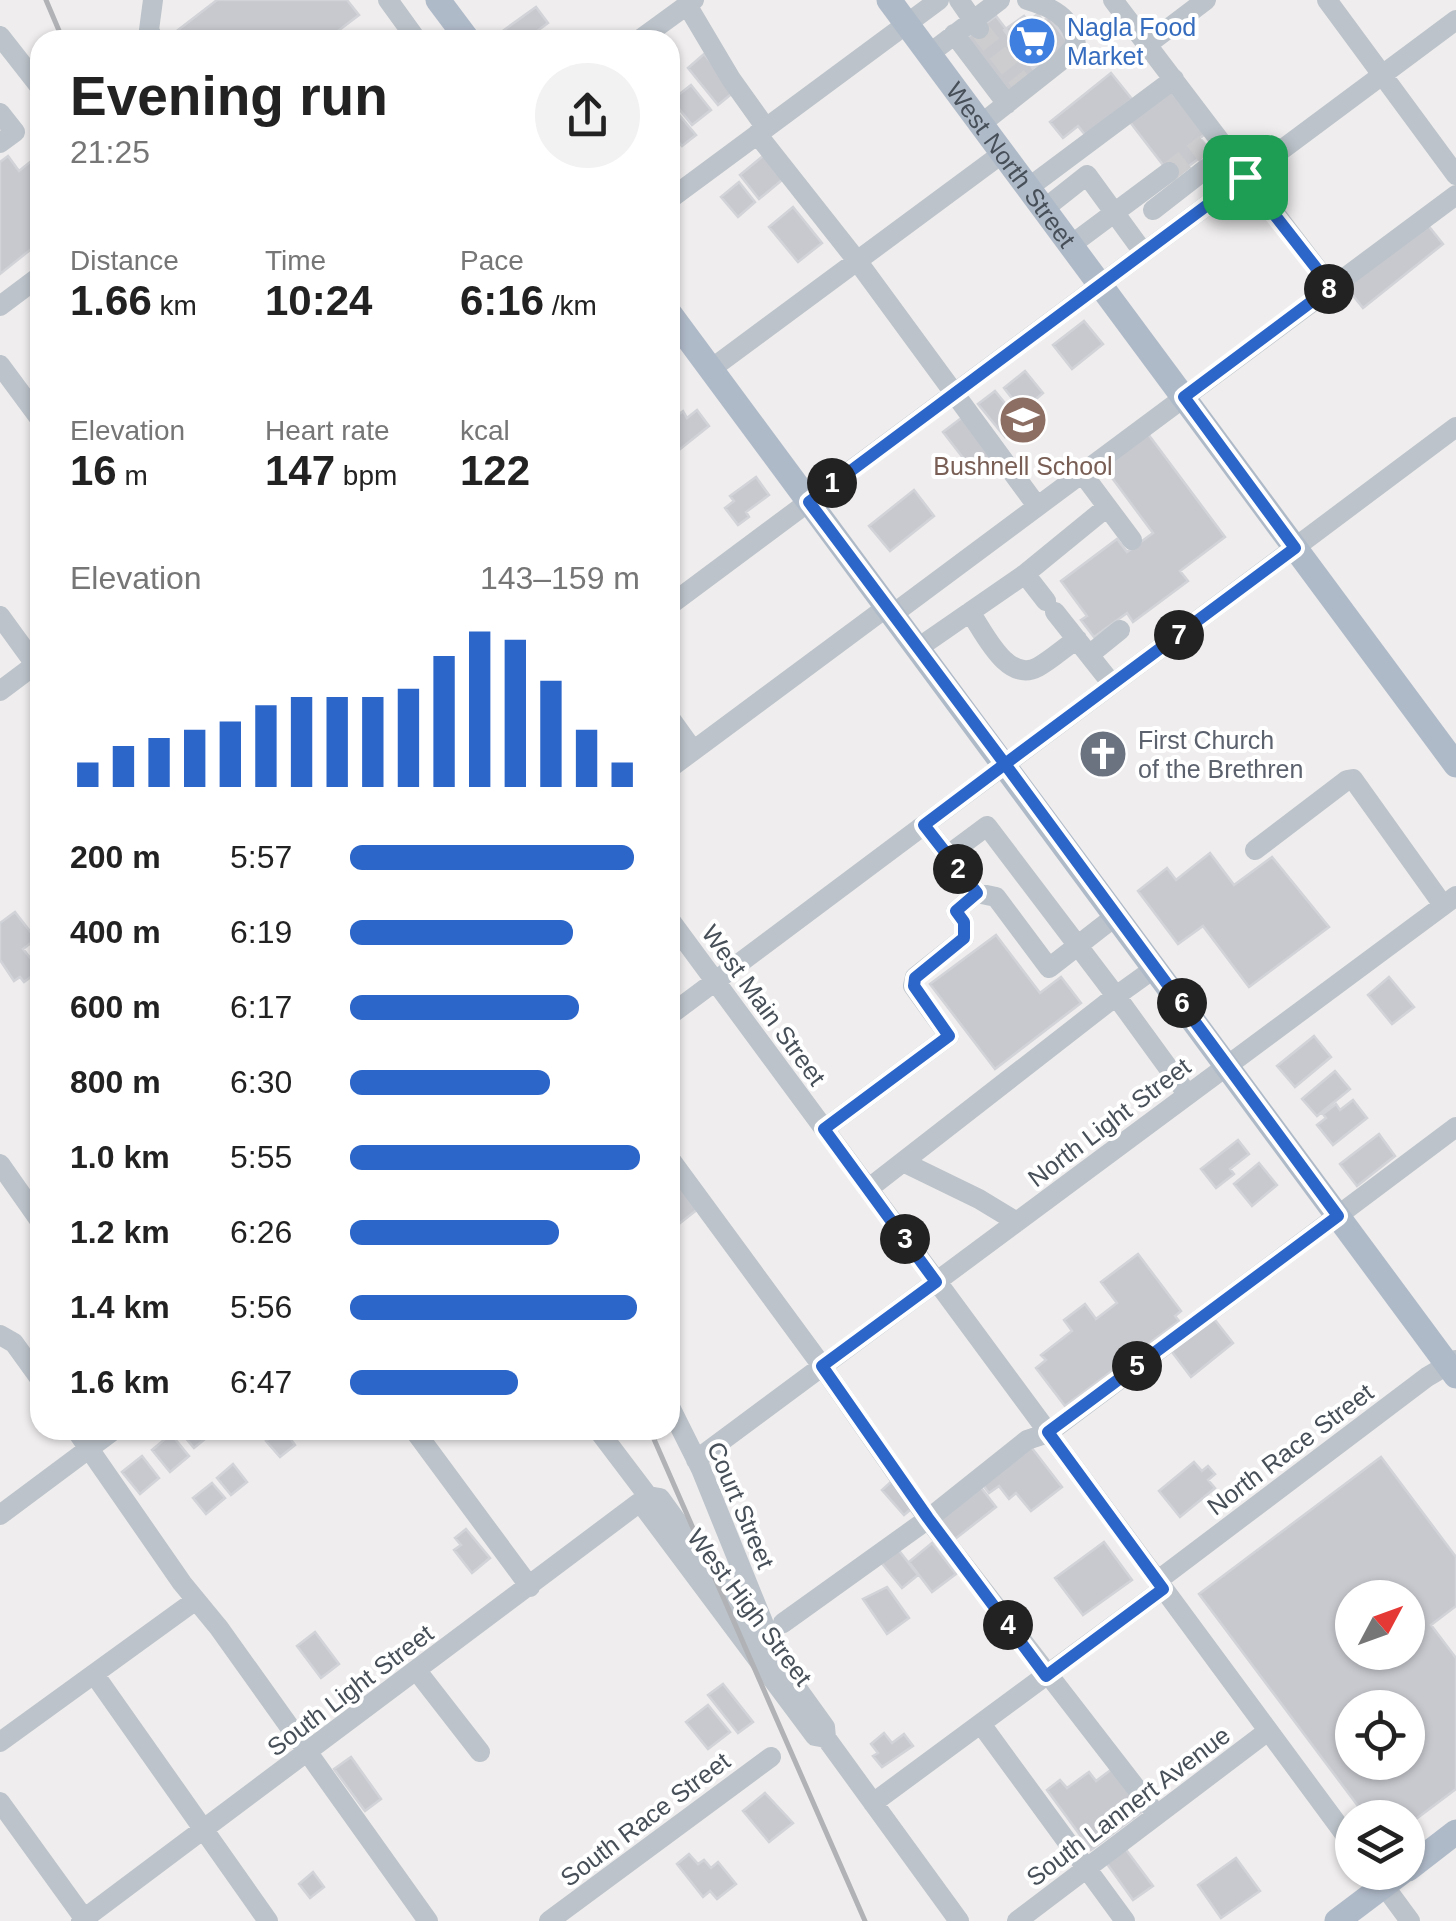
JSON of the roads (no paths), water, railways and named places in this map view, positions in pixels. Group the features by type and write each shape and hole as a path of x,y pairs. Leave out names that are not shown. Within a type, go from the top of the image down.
{"main road":[{"path":"438,0 454,30"},
{"name":"West North Street","path":"889,0 1456,765"},
{"path":"680,327 1453,1367"},
{"path":"1425,1855 1454,1837"},
{"path":"1345,1919 1376,1890"}],"street":[{"path":"150,30 153,0"},
{"path":"388,0 410,30"},
{"path":"680,192 938,0"},
{"path":"959,0 976,25"},
{"path":"929,54 954,34 976,25 996,4 1001,11 1017,0"},
{"path":"981,124 1076,45 1074,33 1055,10 1027,0"},
{"path":"1114,0 1174,79 1216,144 1331,287"},
{"path":"1148,44 1206,0"},
{"path":"1327,0 1456,175"},
{"path":"652,30 691,2 761,131 1038,506"},
{"path":"680,598 1456,20"},
{"path":"954,34 1007,104"},
{"path":"0,36 30,74"},
{"path":"1028,188 1174,79"},
{"path":"0,113 15,132 0,144"},
{"path":"1153,210 1207,168 1216,144"},
{"path":"712,369 1002,153"},
{"path":"1207,168 1224,192"},
{"path":"1071,245 1168,172"},
{"path":"1044,209 1087,175 1144,252"},
{"path":"680,760 1038,506 1456,195"},
{"path":"0,306 30,284"},
{"path":"0,365 30,406"},
{"path":"680,1007 1456,428"},
{"path":"1082,473 1132,540"},
{"path":"918,648 1024,574 1108,507"},
{"path":"1024,574 1112,684"},
{"path":"970,612 1008,665 1019,671 1034,670 1120,630"},
{"path":"0,616 30,655"},
{"path":"0,691 30,670"},
{"path":"680,732 693,750"},
{"path":"1255,850 1346,780 1353,780 1450,901"},
{"path":"924,825 977,893 996,896 1049,968 1116,916"},
{"path":"948,855 987,826 1188,1095"},
{"path":"824,1129 949,1036 914,986 915,978 964,938 964,922 956,911 977,893"},
{"name":"North Light Street","path":"936,1282 1450,901"},
{"name":"West Main Street","path":"680,934 1335,1821"},
{"path":"868,1189 1156,968"},
{"path":"783,1623 928,1518 1027,1440 1048,1432 1456,1127"},
{"path":"903,1162 1016,1222"},
{"path":"0,1164 30,1207"},
{"path":"680,1173 928,1518 1046,1676 1157,1815"},
{"path":"696,1460 936,1282"},
{"path":"0,1335 14,1344 30,1366"},
{"name":"North Race Street","path":"1160,1585 1427,1377 1453,1367"},
{"name":"Court Street","path":"680,1427 769,1638 791,1678"},
{"path":"83,1440 428,1921"},
{"path":"0,1515 100,1440"},
{"path":"421,1440 530,1588"},
{"name":"West High Street","path":"606,1440 648,1496 660,1498 791,1678 825,1727 826,1738 959,1921"},
{"name":"South Light Street","path":"83,1920 648,1496"},
{"name":"West High Street","path":"648,1496 646,1510 814,1736 826,1738"},
{"path":"873,1802 1046,1676 1160,1585"},
{"path":"0,1742 196,1600"},
{"path":"417,1671 480,1752"},
{"path":"94,1674 268,1921"},
{"path":"980,1724 1126,1921"},
{"name":"South Lannert Avenue","path":"1017,1921 1268,1730"},
{"name":"South Race Street","path":"550,1921 771,1757"},
{"path":"0,1802 83,1920"},
{"path":"1398,1890 1410,1921"}],"tunnel":[{"path":"979,29 1022,84"},
{"path":"1169,172 1205,144"}],"railway":[{"path":"46,0 59,30"},
{"path":"654,1440 865,1921"}],"place":[{"name":"Nagla Food Market","path":"1032,41"},
{"name":"Bushnell School","path":"1023,420"},
{"name":"First Church of the Brethren","path":"1103,754"}]}
